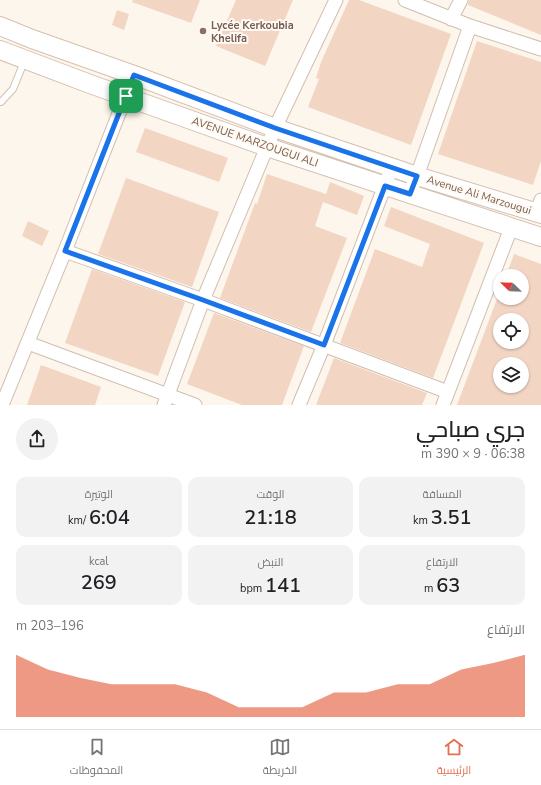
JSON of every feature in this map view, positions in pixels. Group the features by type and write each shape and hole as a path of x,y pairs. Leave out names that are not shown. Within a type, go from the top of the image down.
{"main road":[{"name":"Avenue Ali Marzougui","path":"0,26 275,128 417,176 539,209"},
{"name":"AVENUE MARZOUGUI ALI","path":"0,50 24,60 267,147 512,228"},
{"name":"Avenue Ali Marzougui","path":"512,228 541,238"}],"street":[{"path":"166,400 203,300 275,128 336,0"},
{"path":"405,0 470,26 541,49"},
{"path":"451,18 461,0"},
{"path":"410,194 470,26"},
{"path":"2,405 65,251 134,75"},
{"path":"299,405 324,345 392,167"},
{"path":"443,405 512,228"},
{"path":"65,251 203,300 448,392"},
{"path":"28,343 166,400 195,405"}],"lane":[{"path":"0,102 13,89 24,60"}],"building":[{"path":"133,0 200,0 191,23 132,2"},
{"path":"236,0 293,0 265,66 216,46"},
{"path":"349,0 359,0 451,34 411,145 308,107 319,79 316,78 321,62"},
{"path":"469,0 541,0 541,35 468,5"},
{"path":"117,10 129,14 124,30 112,25"},
{"path":"477,41 541,62 541,161 533,185 438,154"},
{"path":"145,128 228,158 219,182 136,152"},
{"path":"267,174 326,194 330,182 364,196 357,215 323,202 315,226 347,238 311,332 220,298 255,203 257,204"},
{"path":"126,178 219,212 192,287 98,254"},
{"path":"391,207 484,243 433,378 340,343 375,249 422,267 430,244 384,226"},
{"path":"28,221 49,231 42,246 22,236"},
{"path":"514,254 541,264 541,405 457,405 495,305 529,305 529,269 509,269"},
{"path":"92,269 185,302 158,376 65,343"},
{"path":"214,313 304,346 282,405 242,405 187,384"},
{"path":"334,358 427,393 422,405 316,405"},
{"path":"41,365 101,387 95,405 27,405"}],"place":[{"name":"Lycée Kerkoubia Khelifa","path":"203,31"}],"route":[{"path":"134,75 275,128 417,176 410,194 385,186 324,345 65,251 126,96 134,75"}]}
